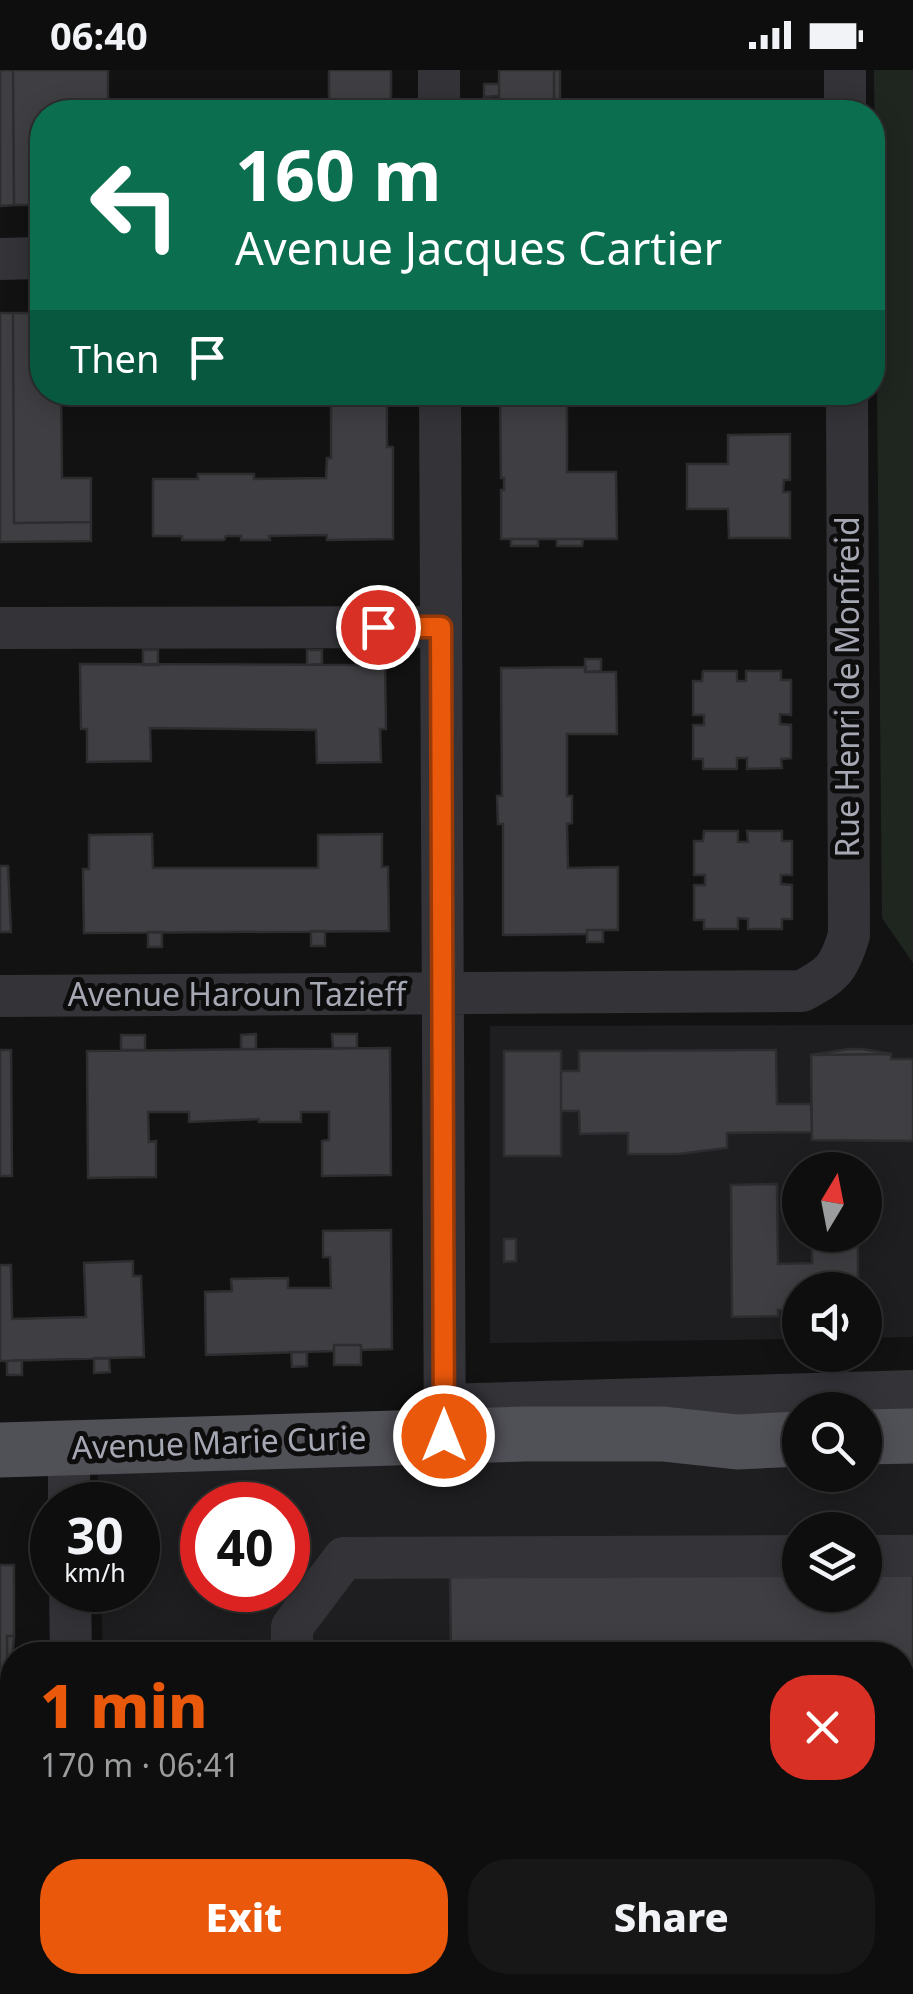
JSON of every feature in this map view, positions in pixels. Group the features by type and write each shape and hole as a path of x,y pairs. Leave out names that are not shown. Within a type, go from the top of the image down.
{"main road":[{"name":"Avenue Marie Curie","path":"0,1450 445,1435 664,1434 738,1442 782,1441"},
{"name":"Avenue Marie Curie","path":"124,1482 445,1435"},
{"path":"882,1437 913,1436"},
{"name":"Avenue Marie Curie","path":"0,1478 30,1483"}],"street":[{"path":"438,70 439,100"},
{"path":"845,70 845,100"},
{"path":"0,258 30,258"},
{"path":"440,405 445,1435 913,1390"},
{"name":"Rue Henri de Monfreid","path":"830,977 842,958 849,935 846,405"},
{"path":"0,628 441,627"},
{"name":"Avenue Haroun Tazieff","path":"0,996 802,991 830,977"},
{"path":"292,1642 292,1627 344,1558 782,1556"},
{"path":"882,1556 913,1556"},
{"path":"70,1612 71,1642"}],"shaded area":[{"path":"874,70 913,70 913,963 882,918 877,405 885,405 885,100 874,100"},
{"path":"913,1025 913,1337 882,1338 882,1272 782,1272 782,1339 490,1343 490,1026"},
{"path":"913,1437 913,1642 103,1642 102,1612 160,1612 160,1482 98,1482 97,1464 782,1442 782,1492 882,1492 882,1438"}],"building":[{"path":"0,70 13,70 14,205 0,206"},
{"path":"13,70 108,70 108,100 30,100 30,205 14,205"},
{"path":"329,70 391,70 391,100 329,100"},
{"path":"499,70 554,70 554,100 499,100"},
{"path":"554,70 560,70 560,100 554,100"},
{"path":"484,84 499,84 499,96 484,97"},
{"path":"0,313 13,313 14,523 91,522 91,541 0,542"},
{"path":"13,313 30,313 30,405 61,405 62,478 91,478 91,522 14,523"},
{"path":"331,405 387,405 387,447 393,447 393,539 327,540 327,535 269,536 270,540 226,536 224,540 182,540 182,536 153,536 153,479 198,479 198,474 254,474 254,479 326,478 327,458 331,458"},
{"path":"500,405 567,405 567,472 616,472 617,539 501,539"},
{"path":"790,434 790,480 784,480 783,492 790,492 790,538 729,538 728,509 687,509 687,464 728,464 728,435"},
{"path":"511,539 538,539 538,546 511,546"},
{"path":"557,539 583,539 582,546 557,546"},
{"path":"143,650 158,650 158,665 143,665"},
{"path":"307,650 322,650 322,664 307,665"},
{"path":"585,659 601,659 601,671 585,672"},
{"path":"80,664 385,665 386,729 380,729 381,762 317,763 316,730 150,728 151,761 87,762 87,729 81,729"},
{"path":"586,667 585,672 616,672 617,734 567,734 567,796 572,796 572,823 567,824 568,868 618,867 618,930 503,935 503,824 498,824 497,796 502,796 501,668"},
{"path":"703,671 737,671 737,681 746,681 746,671 781,671 781,680 791,680 791,715 780,714 780,724 791,725 791,758 781,759 782,768 747,769 747,758 737,758 737,769 703,769 703,759 693,759 693,725 704,725 704,715 693,715 693,681 702,681"},
{"path":"704,831 738,831 738,842 748,842 747,831 782,831 782,841 792,841 792,875 781,875 781,884 792,885 792,919 782,919 782,929 748,929 748,919 738,918 738,929 704,929 704,920 694,920 694,885 705,885 705,875 694,875 694,841 703,841"},
{"path":"152,834 153,868 318,868 318,835 382,834 382,867 388,867 389,931 84,933 83,869 89,869 89,835"},
{"path":"0,866 8,866 11,932 0,932"},
{"path":"587,930 603,930 603,942 587,942"},
{"path":"311,931 325,931 325,946 311,946"},
{"path":"148,932 162,932 162,947 148,947"},
{"path":"256,1034 256,1049 241,1049 241,1035"},
{"path":"332,1034 357,1034 357,1048 333,1048"},
{"path":"121,1035 145,1035 145,1050 121,1050"},
{"path":"390,1048 391,1175 322,1176 322,1141 329,1140 329,1112 301,1112 301,1122 189,1122 189,1112 148,1112 149,1142 156,1141 156,1177 88,1178 87,1051"},
{"path":"862,1049 891,1054 811,1055"},
{"path":"0,1050 11,1050 12,1176 0,1176"},
{"path":"776,1050 777,1104 811,1104 812,1132 727,1133 727,1148 678,1154 628,1154 628,1133 580,1134 579,1111 561,1111 561,1071 579,1071 579,1051"},
{"path":"504,1051 561,1051 561,1156 504,1156"},
{"path":"891,1054 891,1059 913,1059 913,1141 812,1140 811,1055"},
{"path":"777,1184 778,1264 812,1263 812,1252 858,1252 858,1272 782,1272 782,1310 778,1310 778,1316 732,1317 731,1185"},
{"path":"391,1230 392,1349 361,1350 361,1345 334,1345 334,1351 206,1355 205,1292 232,1291 231,1279 288,1278 288,1288 331,1288 330,1257 323,1257 323,1231"},
{"path":"504,1239 516,1239 516,1261 504,1262"},
{"path":"133,1261 133,1276 141,1276 144,1357 0,1361 0,1265 11,1265 12,1319 86,1317 84,1263"},
{"path":"334,1345 361,1345 361,1365 334,1365"},
{"path":"291,1352 307,1352 307,1366 292,1367"},
{"path":"94,1358 109,1358 110,1372 94,1373"},
{"path":"22,1360 22,1375 7,1375 7,1361"},
{"path":"0,1565 14,1565 14,1636 0,1642"},
{"path":"882,1572 913,1572 913,1642 451,1642 450,1576 782,1573 782,1612 882,1612"}],"route":[{"path":"378,627 441,627 444,1436"}]}
